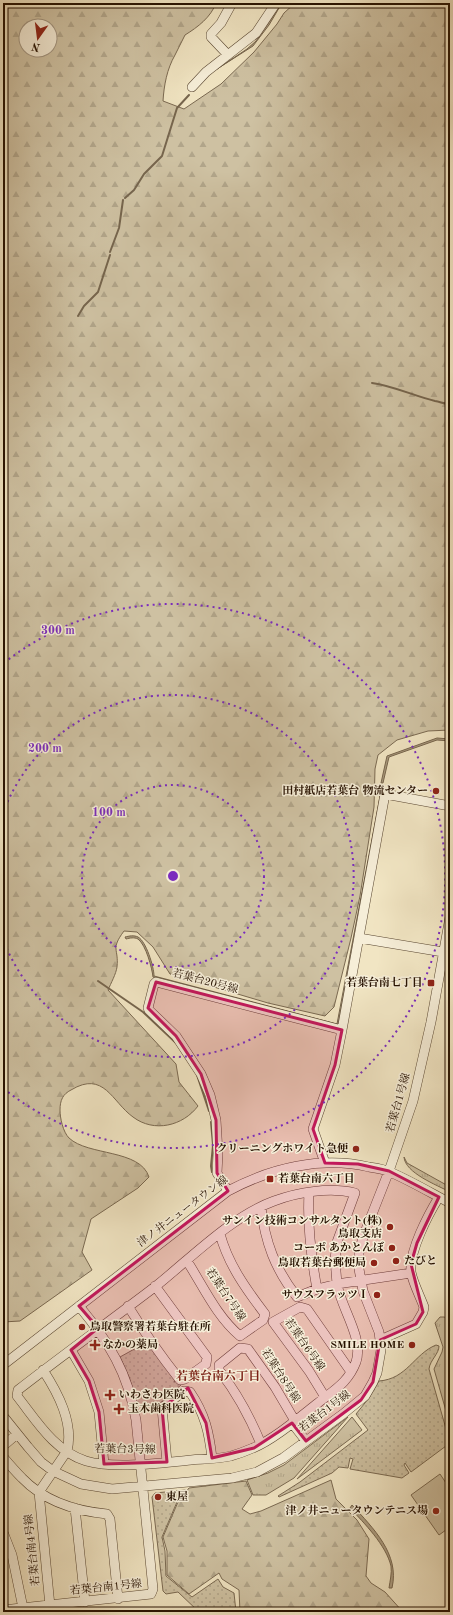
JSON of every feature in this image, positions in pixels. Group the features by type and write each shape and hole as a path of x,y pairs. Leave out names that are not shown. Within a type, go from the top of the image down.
{"street":[{"path":"228,55 211,37 211,34 221,23 232,3"},
{"path":"192,87 206,72 256,33 276,3"},
{"path":"325,1163 313,1129 335,1065 385,794 450,806"},
{"name":"若葉台1号線","path":"3,1416 41,1462 53,1471 73,1482 112,1489 143,1487 245,1475 272,1465 343,1414 364,1396 377,1373 381,1350 379,1332 363,1291 359,1268 359,1253 404,1130 422,1066 450,917"},
{"path":"359,938 443,952"},
{"name":"若葉台20号線","path":"228,1191 217,1173 218,1153 216,1120 210,1094 189,1053 176,1036 149,1010 148,1008 154,984 156,982 160,982 342,1030"},
{"name":"津ノ井ニュータウン線","path":"3,1365 228,1191 240,1184 291,1167 336,1162 358,1164 389,1172 450,1203"},
{"name":"若葉台3号線","path":"326,1191 355,1193 337,1242 335,1259 339,1295 357,1341 356,1361 346,1380 294,1422 261,1444 231,1456 140,1464 104,1464 86,1461 59,1446 46,1434 17,1396 18,1390 244,1216 274,1201 309,1193 326,1191"},
{"path":"309,1193 308,1211 310,1248 316,1289"},
{"path":"380,1340 418,1322 424,1307 412,1273 411,1264 417,1243 429,1214 439,1197"},
{"path":"260,1207 264,1230 276,1266 297,1297 316,1289 337,1284 412,1273"},
{"name":"若葉台7号線","path":"187,1261 214,1304 233,1330 240,1336 263,1320 265,1314 239,1277 223,1245 220,1234"},
{"path":"128,1306 142,1330 180,1380 185,1379 206,1364 207,1356 155,1286"},
{"path":"79,1306 98,1328 124,1373 131,1395 136,1420 143,1487"},
{"name":"若葉台6号線","path":"325,1397 309,1371 273,1322 300,1307 307,1309 351,1372"},
{"name":"若葉台8号線","path":"261,1444 243,1404 219,1370 219,1365 240,1348 248,1349 275,1387 294,1422"},
{"path":"71,1350 89,1381 99,1412 104,1464"},
{"path":"39,1492 67,1451 69,1444 65,1417 57,1392 43,1370"},
{"path":"167,1462 162,1408 184,1391 190,1392 199,1404 209,1434 212,1458"},
{"path":"294,1422 306,1441"},
{"path":"3,1446 17,1434"},
{"path":"3,1457 22,1479 50,1499 75,1508 107,1514 110,1519 118,1599"},
{"name":"若葉台南1号線","path":"3,1610 118,1599 151,1594 153,1589 143,1487"},
{"name":"若葉台南4号線","path":"39,1492 50,1606"},
{"path":"75,1508 85,1602"},
{"path":"3,1532 12,1555 23,1608"}],"highlighted area":[{"path":"156,982 342,1030 335,1065 313,1129 325,1163 358,1164 389,1171 439,1197 417,1243 411,1264 423,1312 416,1324 380,1340 373,1382 361,1400 343,1414 306,1441 292,1423 254,1448 212,1458 206,1423 188,1388 162,1408 167,1462 104,1464 99,1412 89,1381 71,1350 98,1328 79,1306 228,1191 217,1173 216,1120 201,1074 176,1036 148,1008"}],"green space":[{"path":"3,3 216,3 211,13 204,21 185,35 168,71 163,101 184,109 221,84 254,52 284,13 295,3 450,3 450,730 428,731 397,740 378,755 375,769 374,807 360,896 334,1007 325,1016 268,1003 170,974 153,947 137,932 124,931 117,942 117,967 115,976 108,990 176,1064 179,1082 198,1106 192,1113 184,1118 168,1125 159,1126 141,1122 133,1117 100,1086 92,1084 82,1085 64,1095 60,1110 64,1129 69,1138 88,1148 125,1157 144,1168 149,1177 138,1188 91,1219 82,1252 92,1270 20,1321 3,1322"},
{"path":"404,1157 407,1163 450,1187 450,1192 422,1178 410,1168 406,1163"},
{"path":"440,1317 450,1319 450,1425 434,1369 443,1347 435,1323"},
{"path":"147,1342 176,1379 174,1382 178,1380 181,1385 158,1405 138,1406 129,1377 120,1357"},
{"path":"436,1345 439,1346 439,1349 429,1369 450,1443 411,1472 405,1463 404,1465 409,1473 402,1478 350,1469 353,1459 350,1458 348,1468 339,1467 332,1473 279,1497 278,1496 300,1482 368,1430 356,1414 369,1398 379,1381 397,1376 428,1349"},
{"path":"348,1417 294,1478 266,1495 253,1495 247,1480 268,1473 284,1465"},
{"path":"352,1417 362,1430 297,1479"},
{"name":"津ノ井ニュータウンテニス場","path":"440,1474 450,1489 450,1527 439,1535 411,1495"},
{"path":"331,1480 336,1499 357,1520 369,1539 366,1576 371,1583 385,1592 403,1612 240,1612 239,1590 222,1579 219,1573 189,1594 167,1575 167,1551 163,1537 178,1502 189,1488 246,1481 252,1495 242,1509 250,1514 261,1511"},
{"path":"186,1490 177,1502 162,1537 165,1551 166,1576 192,1597 218,1579 223,1587 234,1593 236,1612 199,1612 178,1592 166,1594 163,1591 152,1497 155,1493"}],"shaded area":[{"path":"282,3 269,25 253,46 217,69 247,49 256,41"},
{"path":"437,738 450,739 450,741 437,740 389,757 383,783 381,783 387,756"},
{"path":"381,791 380,804 338,1026 153,977 144,946 138,939 126,939 125,937 133,936 141,939 149,955 154,976 337,1024"},
{"path":"352,1505 383,1542 392,1564 392,1588 389,1588 391,1566 388,1558 380,1542 350,1508"}],"waterway":[{"path":"125,198 134,190 144,174 162,156 177,108 189,95"},
{"path":"110,252 119,228 123,200"},
{"path":"78,316 84,306 98,292 110,255"},
{"path":"372,383 388,386 427,399 450,404"},
{"path":"98,981 143,1012 176,1043"},
{"path":"197,1075 209,1111"},
{"path":"211,1122 213,1145 211,1166 212,1172"}],"place":[{"name":"田村紙店若葉台 物流センター","path":"436,791"},
{"name":"若葉台南七丁目","path":"431,983"},
{"name":"クリーニングホワイト急便","path":"356,1149"},
{"name":"若葉台南六丁目","path":"270,1179"},
{"name":"サンイン技術コンサルタント(株) 鳥取支店","path":"390,1227"},
{"name":"コーポ あかとんぼ","path":"392,1248"},
{"name":"たびと","path":"396,1261"},
{"name":"鳥取若葉台郵便局","path":"374,1263"},
{"name":"サウスフラッツＩ","path":"377,1295"},
{"name":"鳥取警察署若葉台駐在所","path":"82,1327"},
{"name":"なかの薬局","path":"95,1345"},
{"name":"SMILE HOME","path":"412,1345"},
{"name":"いわさわ医院","path":"110,1395"},
{"name":"玉木歯科医院","path":"119,1409"},
{"name":"東屋","path":"158,1497"},
{"name":"津ノ井ニュータウンテニス場","path":"436,1511"}],"district":[{"name":"若葉台南六丁目","path":"218,1377"}]}
